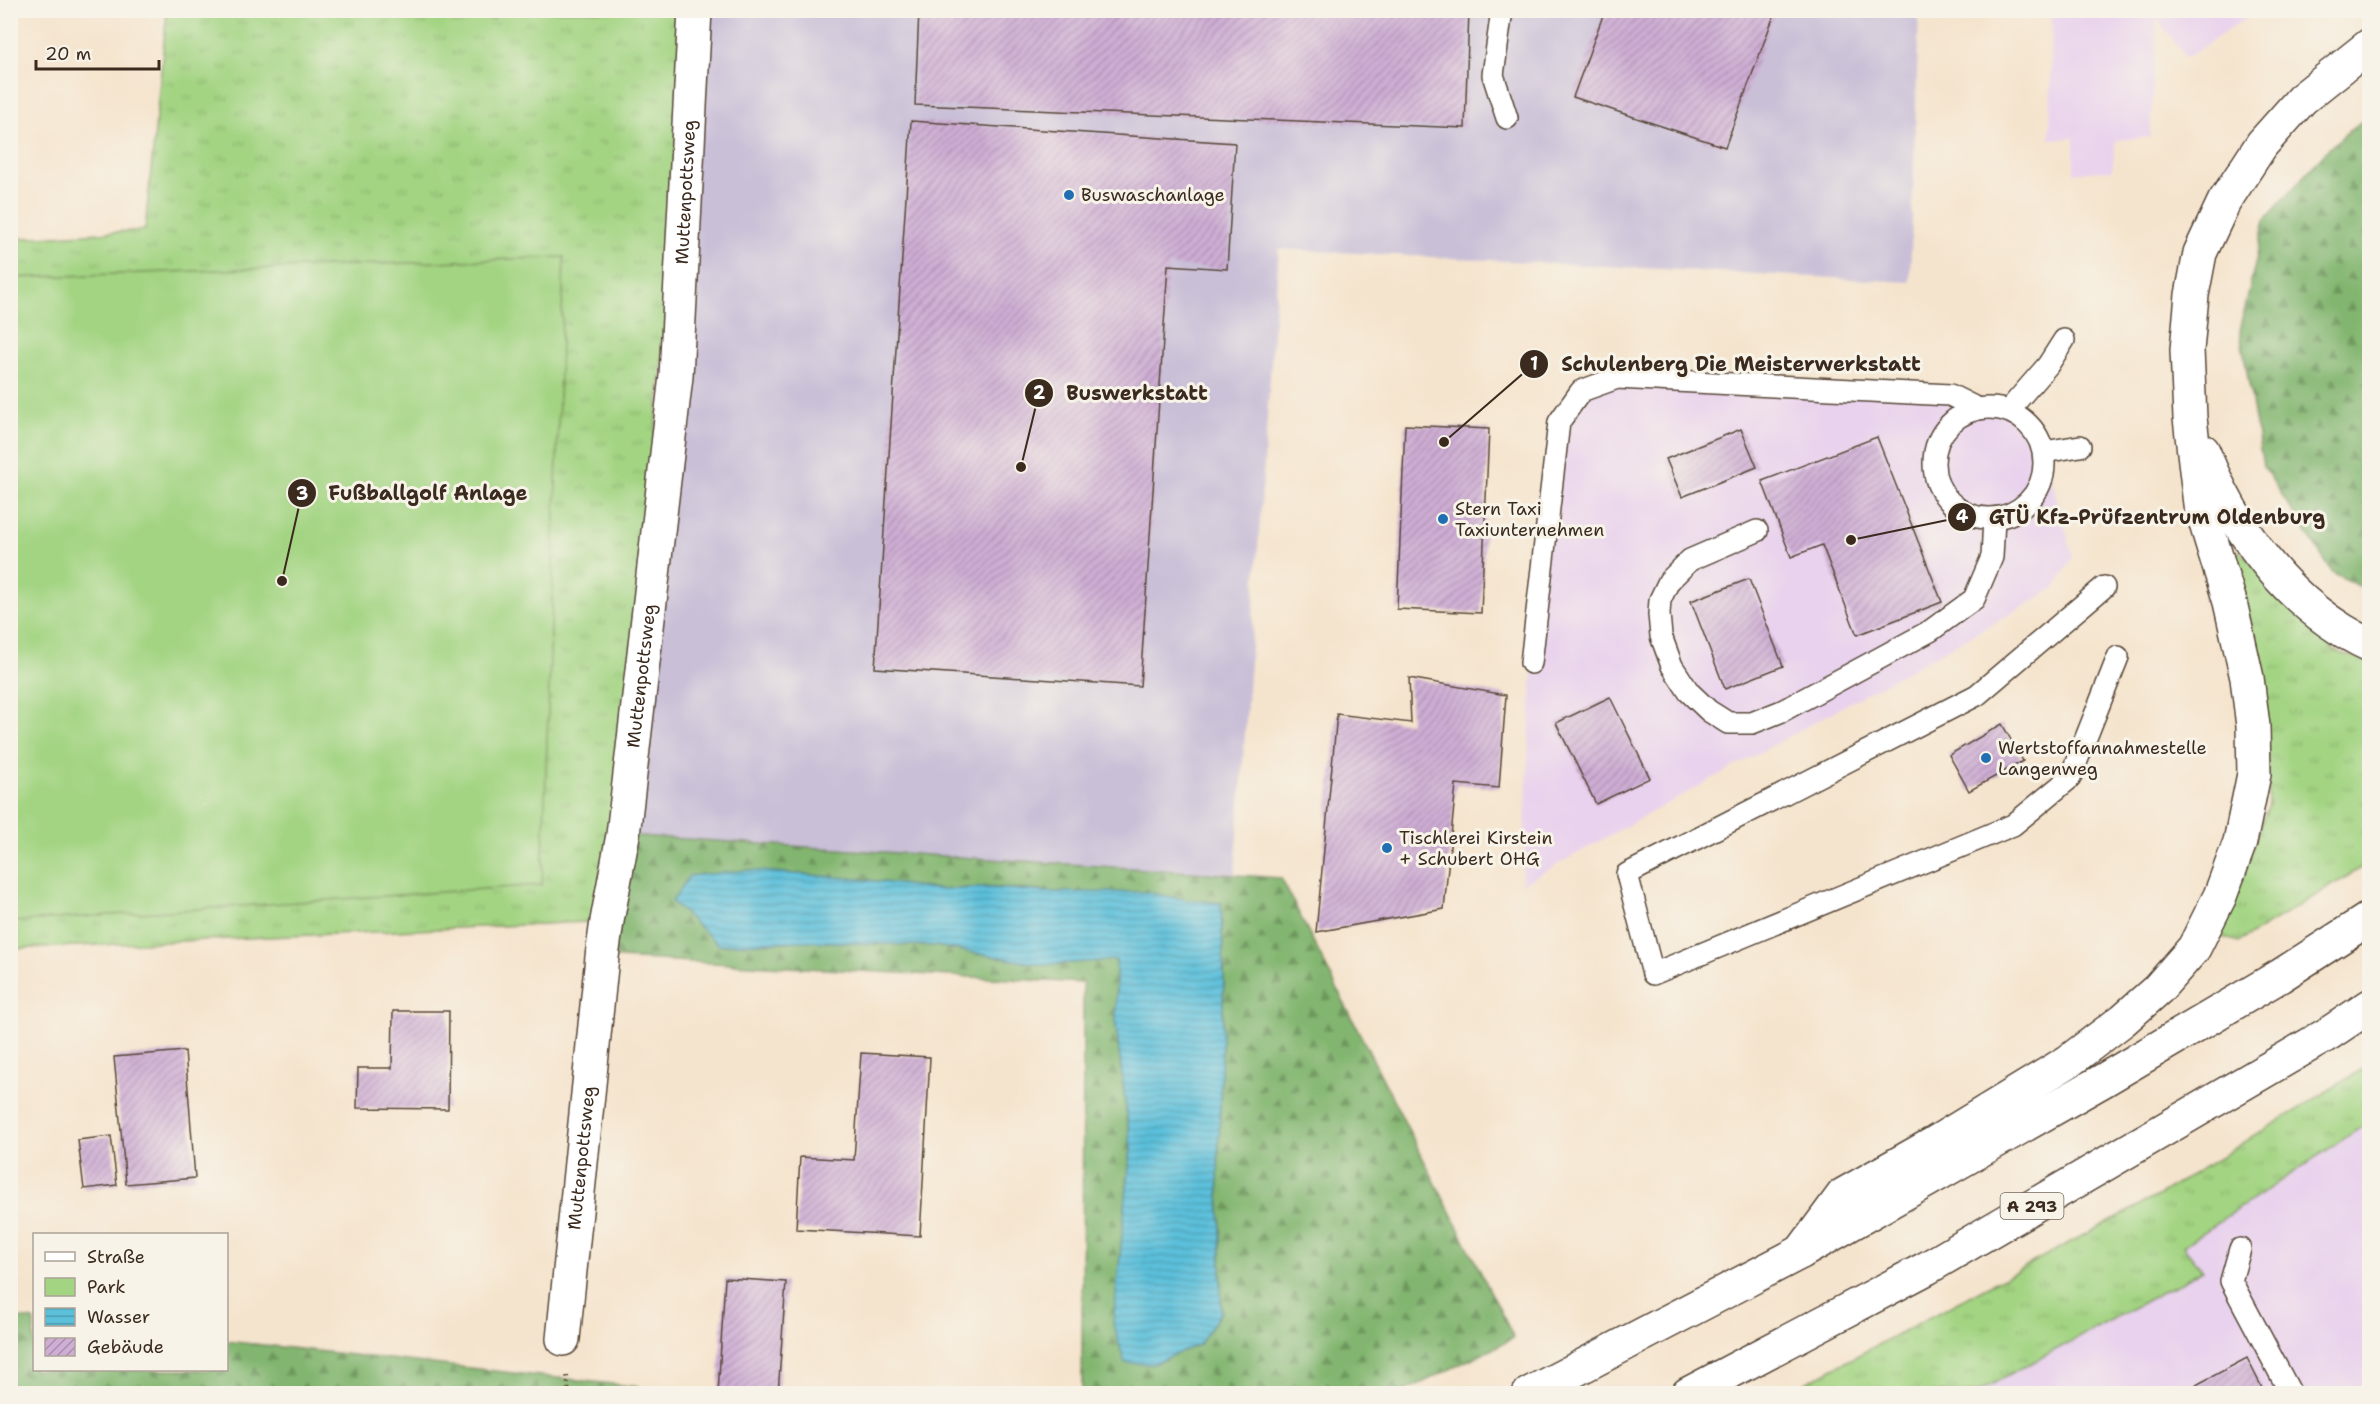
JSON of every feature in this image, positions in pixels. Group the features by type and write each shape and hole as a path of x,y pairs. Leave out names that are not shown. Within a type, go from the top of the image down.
{"main road":[{"name":"Muttenpottsweg","path":"563,1339 598,988 607,921 623,835 676,376 695,10"},
{"path":"1802,1252 1844,1195 2069,1061 2123,1020 2158,989 2194,948 2220,896 2240,842 2254,774 2253,726 2247,678 2230,602 2200,504 2190,418 2187,350 2192,295 2200,253 2224,202 2262,144 2302,99 2370,45"},
{"path":"2190,418 2209,467 2231,513 2270,568 2308,606 2349,636 2370,645"},
{"path":"1529,1394 1802,1252 2250,994 2370,918"},
{"name":"A 293","path":"1688,1394 1927,1268 2328,1034 2370,1006"}],"lane":[{"path":"1502,10 1493,75 1507,118"},
{"path":"2008,411 2048,365 2064,340"},
{"path":"1531,663 1559,422 1581,391 1617,378 1950,395 1978,409"},
{"path":"1994,408 2008,411 2025,421 2037,435 2044,452 2044,471 2038,489 2028,504 2012,514 1994,519 1976,517 1958,509 1945,497 1937,480 1933,462 1937,444 1947,428 1961,416 1978,409 1994,408"},
{"path":"2044,452 2080,446"},
{"path":"1757,531 1690,560 1669,581 1660,600 1661,636 1672,666 1689,692 1709,711 1728,723 1752,723 1782,711 1930,631 1974,599 1992,558 1994,519"},
{"path":"2104,587 1977,695 1626,874 1653,974 2013,825 2070,778 2118,657"},
{"path":"2240,1249 2231,1281 2291,1394"}],"shaded area":[{"path":"2052,10 2257,11 2186,58 2157,18 2150,137 2116,140 2112,170 2074,173 2074,138 2050,139"},
{"path":"696,11 1919,11 1910,282 1279,249 1235,875 623,835"},
{"path":"1617,378 1950,395 1978,409 1994,408 2008,411 2044,452 2073,556 2056,587 2028,604 1522,884 1533,661 1559,422 1581,391"},
{"path":"2369,1071 2369,1393 1810,1394 2291,1120"}],"green space":[{"path":"495,10 494,19 400,11"},
{"path":"167,11 697,11 607,921 11,949 10,239 145,230"},
{"path":"2369,115 2369,592 2332,572 2263,466 2240,331 2265,220 2328,149"},
{"path":"564,257 542,885 11,922 11,278"},
{"path":"2239,550 2333,650 2369,663 2369,863 2239,942 2218,936 2269,804 2266,703 2232,563"},
{"path":"623,835 1281,878 1514,1338 1401,1393 1082,1393 1083,983 602,957","holes":["859,879 944,890 985,887 1221,903 1224,976 1218,1174 1221,1229 1221,1312 1200,1344 1114,1324 1131,1148 1116,1027 1116,959 1042,965 936,946 801,941 719,945"]},
{"path":"2369,1065 2369,1122 2183,1246 2203,1270 1976,1393 1787,1393 2161,1194"},
{"path":"10,1317 33,1320 33,1371 228,1371 228,1341 639,1387 651,1393 11,1393"}],"water":[{"path":"748,870 859,879 944,890 985,887 1047,892 1146,892 1188,900 1221,903 1224,976 1218,1174 1221,1229 1221,1312 1200,1344 1153,1364 1125,1363 1113,1324 1131,1148 1116,1027 1116,960 1042,965 936,946 801,941 719,945 672,902 689,876"}],"building":[{"path":"919,10 1469,10 1465,128 915,105"},
{"path":"1605,10 1776,10 1725,147 1573,97"},
{"path":"911,121 1235,143 1227,269 1168,265 1140,686 875,668"},
{"name":"Stern Taxi Taxiunternehmen","path":"1405,425 1489,429 1481,613 1397,609"},
{"path":"1741,429 1757,467 1682,497 1666,459"},
{"path":"1877,437 1942,602 1857,635 1822,545 1791,557 1762,481"},
{"path":"1749,579 1783,666 1725,689 1691,601"},
{"name":"Tischlerei Kirstein + Schubert OHG","path":"1409,678 1506,695 1499,788 1456,784 1444,909 1316,932 1337,714 1411,723"},
{"path":"1610,697 1650,778 1596,804 1556,723"},
{"name":"Wertstoffannahmestelle Langenweg","path":"2002,724 2023,761 1969,791 1949,755"},
{"path":"393,1011 449,1011 448,1109 357,1108 358,1068 392,1068"},
{"path":"185,1051 195,1178 126,1184 114,1057"},
{"path":"861,1053 930,1057 920,1236 796,1229 800,1157 854,1160"},
{"path":"111,1136 117,1185 84,1189 78,1140"},
{"path":"725,1278 786,1282 778,1394 718,1394"},
{"path":"2247,1358 2265,1394 2179,1394"}],"place":[{"name":"Buswaschanlage","path":"1069,195"},
{"name":"Schulenberg Die Meisterwerkstatt","path":"1444,442"},
{"name":"Buswerkstatt","path":"1021,467"},
{"name":"Stern Taxi Taxiunternehmen","path":"1443,519"},
{"name":"GTÜ Kfz-Prüfzentrum Oldenburg","path":"1851,540"},
{"name":"Fußballgolf Anlage","path":"282,581"},
{"name":"Wertstoffannahmestelle Langenweg","path":"1986,758"},
{"name":"Tischlerei Kirstein + Schubert OHG","path":"1387,848"}]}
